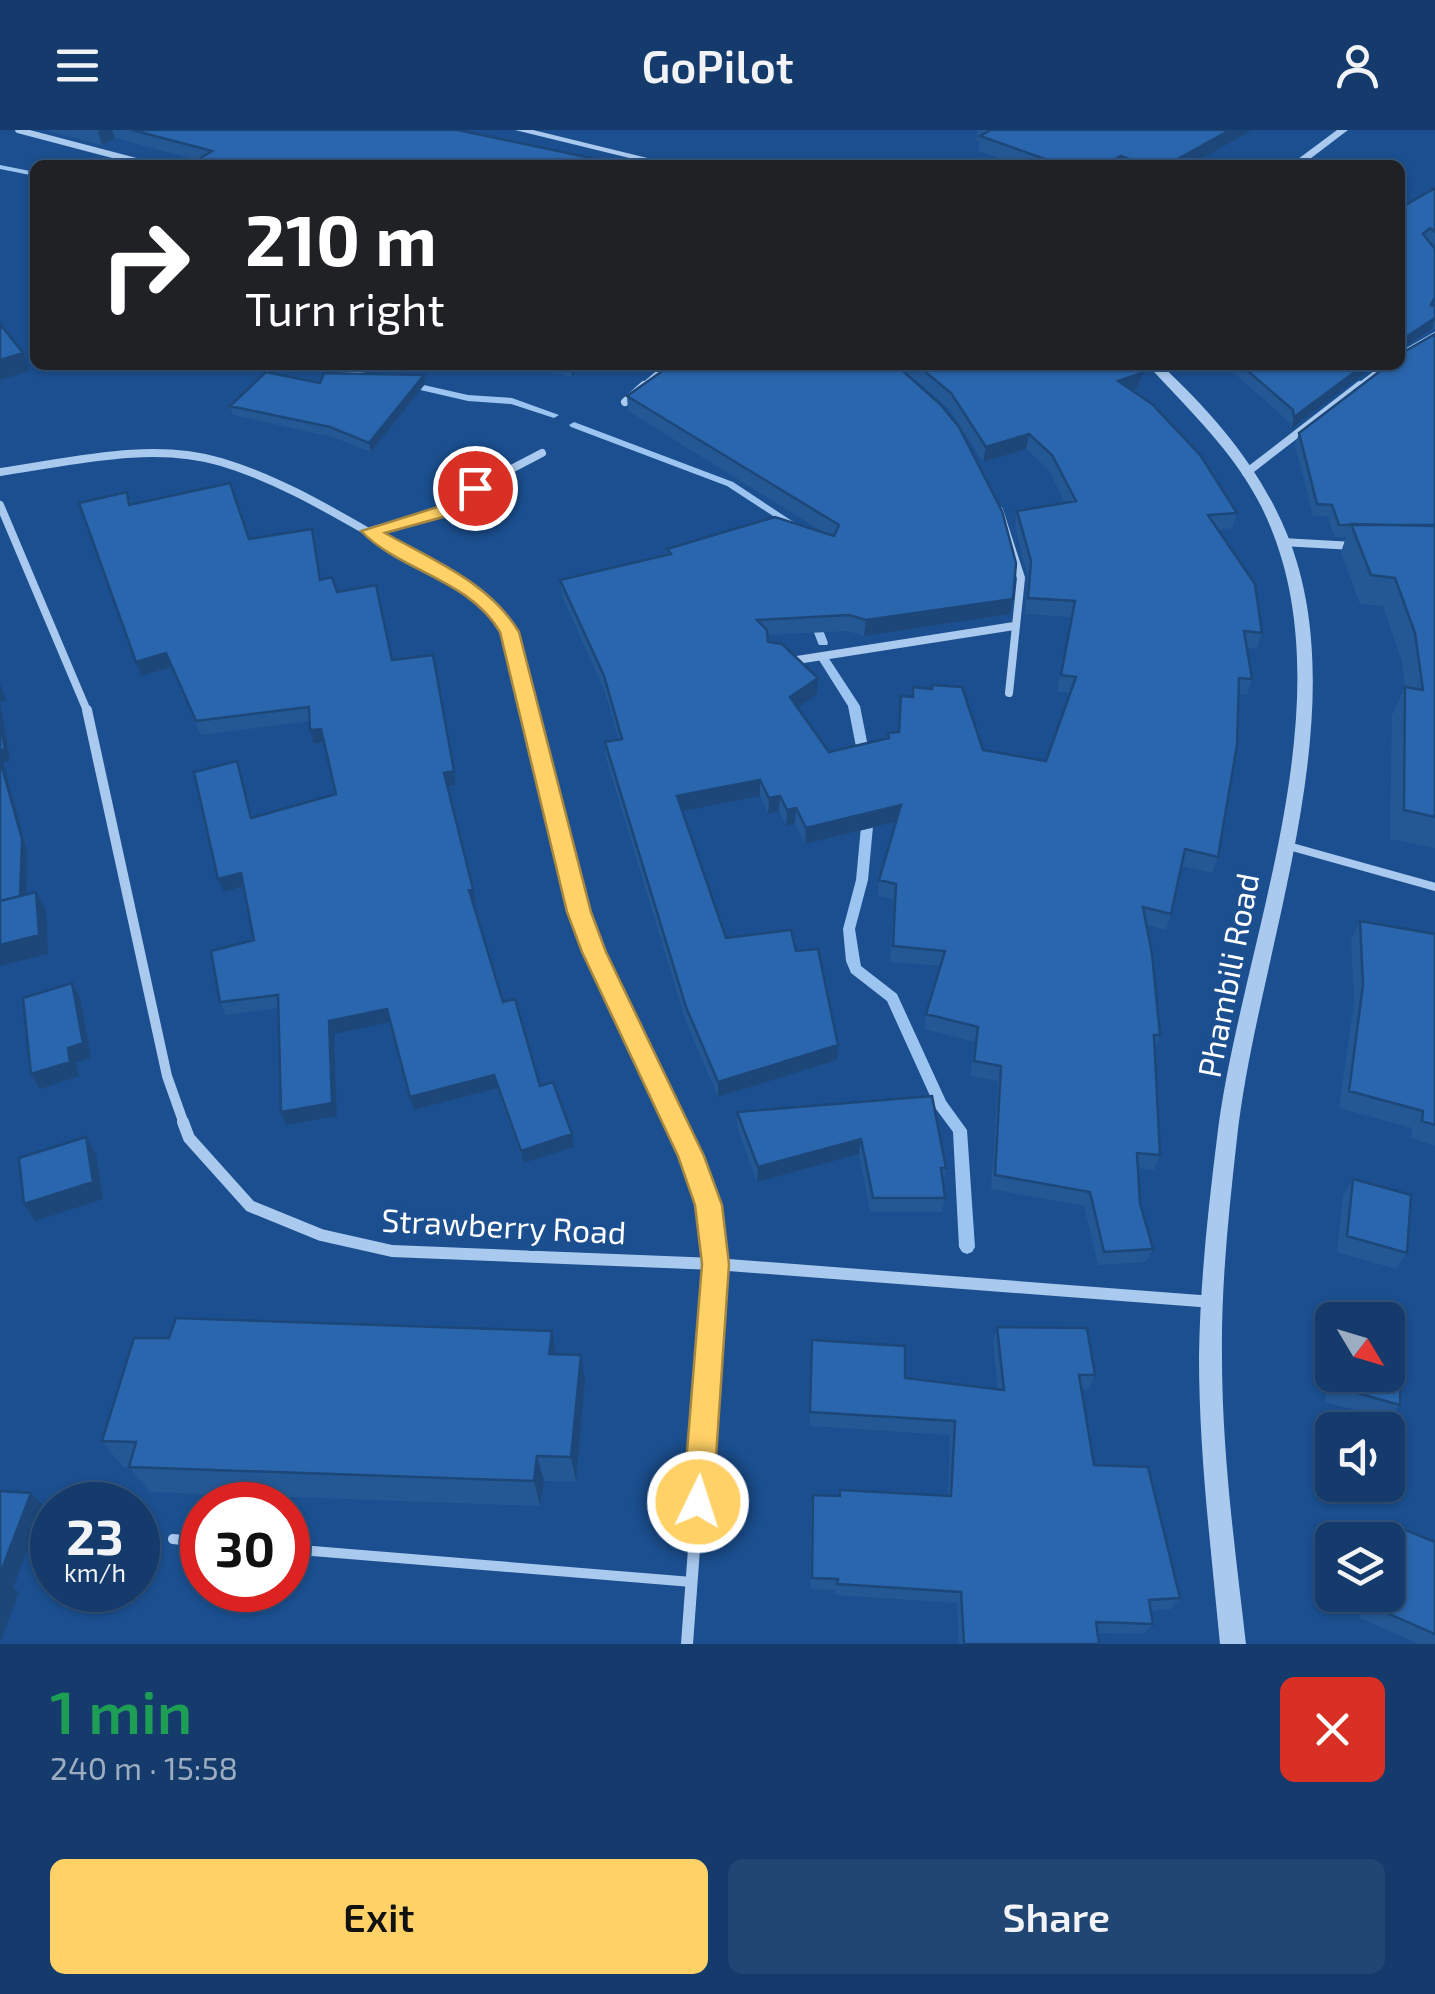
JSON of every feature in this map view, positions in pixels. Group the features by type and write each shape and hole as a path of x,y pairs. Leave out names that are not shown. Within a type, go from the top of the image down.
{"street":[{"path":"18,130 132,160"},
{"path":"520,130 649,160"},
{"path":"1302,160 1344,130"},
{"path":"1405,352 1435,335"},
{"path":"626,402 662,370"},
{"name":"Phambili Road","path":"1159,370 1230,444 1266,500 1291,563 1304,644 1301,748 1228,1133 1214,1302 1211,1386 1234,1644"},
{"path":"1246,473 1380,370"},
{"path":"370,531 448,510 475,488 542,453"},
{"path":"0,472 126,454 219,461 303,496 370,531 467,587 500,616 509,632 579,912 594,952 691,1156 709,1205 716,1264 687,1644"},
{"path":"990,494 1006,524 1021,578 1009,693"},
{"name":"Strawberry Road","path":"0,505 87,710 167,1076 189,1138 250,1206 321,1235 392,1251 716,1264 1214,1302"},
{"path":"1282,542 1373,547"},
{"path":"798,660 1014,626"}],"lane":[{"path":"1283,845 1435,887"},
{"path":"172,1539 180,1540"},
{"path":"310,1550 692,1582"}],"building":[{"path":"132,130 458,130 600,160 197,160 212,151"},
{"path":"991,130 1230,130 1176,160 1132,160 1121,156 1114,160 1048,160 980,136"},
{"path":"1435,188 1435,232 1430,228 1423,234 1435,249 1435,297 1431,305 1435,306 1435,318 1405,338 1405,205"},
{"path":"0,324 23,353 0,360"},
{"path":"1435,334 1435,525 1339,525 1332,505 1317,504 1299,433 1381,370 1405,370 1407,350"},
{"path":"664,370 902,370 959,427 1002,511 1016,563 1013,599 866,620 849,615 757,620 767,630 768,642 782,644 818,678 790,697 829,752 889,738 888,733 899,732 901,696 913,697 913,687 932,689 932,685 962,687 983,750 1046,761 1076,677 1061,675 1075,601 1028,598 1031,561 1017,511 1076,501 1052,455 1029,434 986,447 951,393 923,370 1138,370 1142,373 1118,381 1152,404 1201,456 1237,513 1208,515 1255,584 1262,633 1244,631 1252,679 1239,678 1237,745 1218,857 1185,849 1171,914 1143,907 1160,1035 1154,1035 1160,1155 1137,1153 1140,1203 1153,1249 1104,1252 1090,1192 995,1175 1001,1066 974,1061 978,1027 926,1014 945,951 893,946 896,884 879,880 901,805 806,828 796,808 787,810 780,796 769,798 760,780 677,796 726,938 791,930 796,951 818,949 838,1045 718,1082 686,1007 605,742 622,739 604,676 560,580 671,554 667,549 775,517 834,536 839,525 627,396"},
{"path":"1247,370 1357,370 1294,417 1293,410"},
{"path":"266,372 320,383 324,373 424,375 369,443 330,427 230,406"},
{"path":"230,483 249,539 312,529 320,580 332,577 337,592 376,585 392,660 433,655 454,771 444,773 473,889 469,890 503,1002 515,999 540,1086 553,1082 572,1134 521,1151 494,1075 410,1097 387,1009 329,1021 332,1103 281,1112 278,995 220,1002 211,951 254,940 241,873 218,879 194,772 237,761 251,818 336,794 321,729 310,730 309,707 196,721 166,653 136,662 79,503 127,492 129,505"},
{"path":"1351,524 1435,526 1435,817 1404,810 1405,687 1423,690 1415,633 1395,578 1371,575"},
{"path":"0,722 5,749 0,750"},
{"path":"0,760 22,839 20,896 0,901"},
{"path":"36,892 39,935 0,945 0,901"},
{"path":"1360,921 1435,934 1435,1125 1422,1121 1423,1111 1349,1091 1363,985"},
{"path":"72,983 83,1043 68,1048 70,1062 31,1074 23,998"},
{"path":"932,1096 946,1168 941,1168 945,1198 873,1198 861,1139 758,1167 737,1112"},
{"path":"86,1137 93,1182 24,1204 19,1158"},
{"path":"1353,1179 1411,1195 1407,1253 1347,1236"},
{"path":"176,1318 552,1331 549,1354 581,1355 571,1457 537,1456 534,1481 129,1467 136,1442 102,1441 134,1338 169,1338"},
{"path":"997,1327 1087,1328 1095,1375 1079,1375 1094,1465 1148,1467 1180,1598 1149,1600 1153,1624 1096,1622 1099,1644 964,1644 961,1592 837,1584 838,1579 812,1578 813,1495 840,1496 840,1490 951,1496 955,1421 810,1412 812,1340 905,1346 905,1378 1004,1390"},
{"path":"1354,1392 1400,1392 1400,1405"},
{"path":"0,1491 30,1493 30,1496 0,1574"},
{"path":"1405,1530 1435,1542 1435,1634 1384,1612 1405,1612"}],"waterway":[{"path":"0,167 30,173"},
{"path":"329,370 372,377"},
{"path":"406,384 468,398 512,401 554,415"},
{"path":"574,425 730,484 796,527"},
{"path":"813,617 823,643"},
{"path":"824,660 854,706 865,762"},
{"path":"868,816 862,880 849,929 853,961 856,969 892,998 941,1105 960,1130 967,1247"}],"route":[{"path":"475,488 448,510 370,531 467,587 500,616 509,632 579,912 594,952 691,1156 709,1205 716,1264 698,1502"}]}
